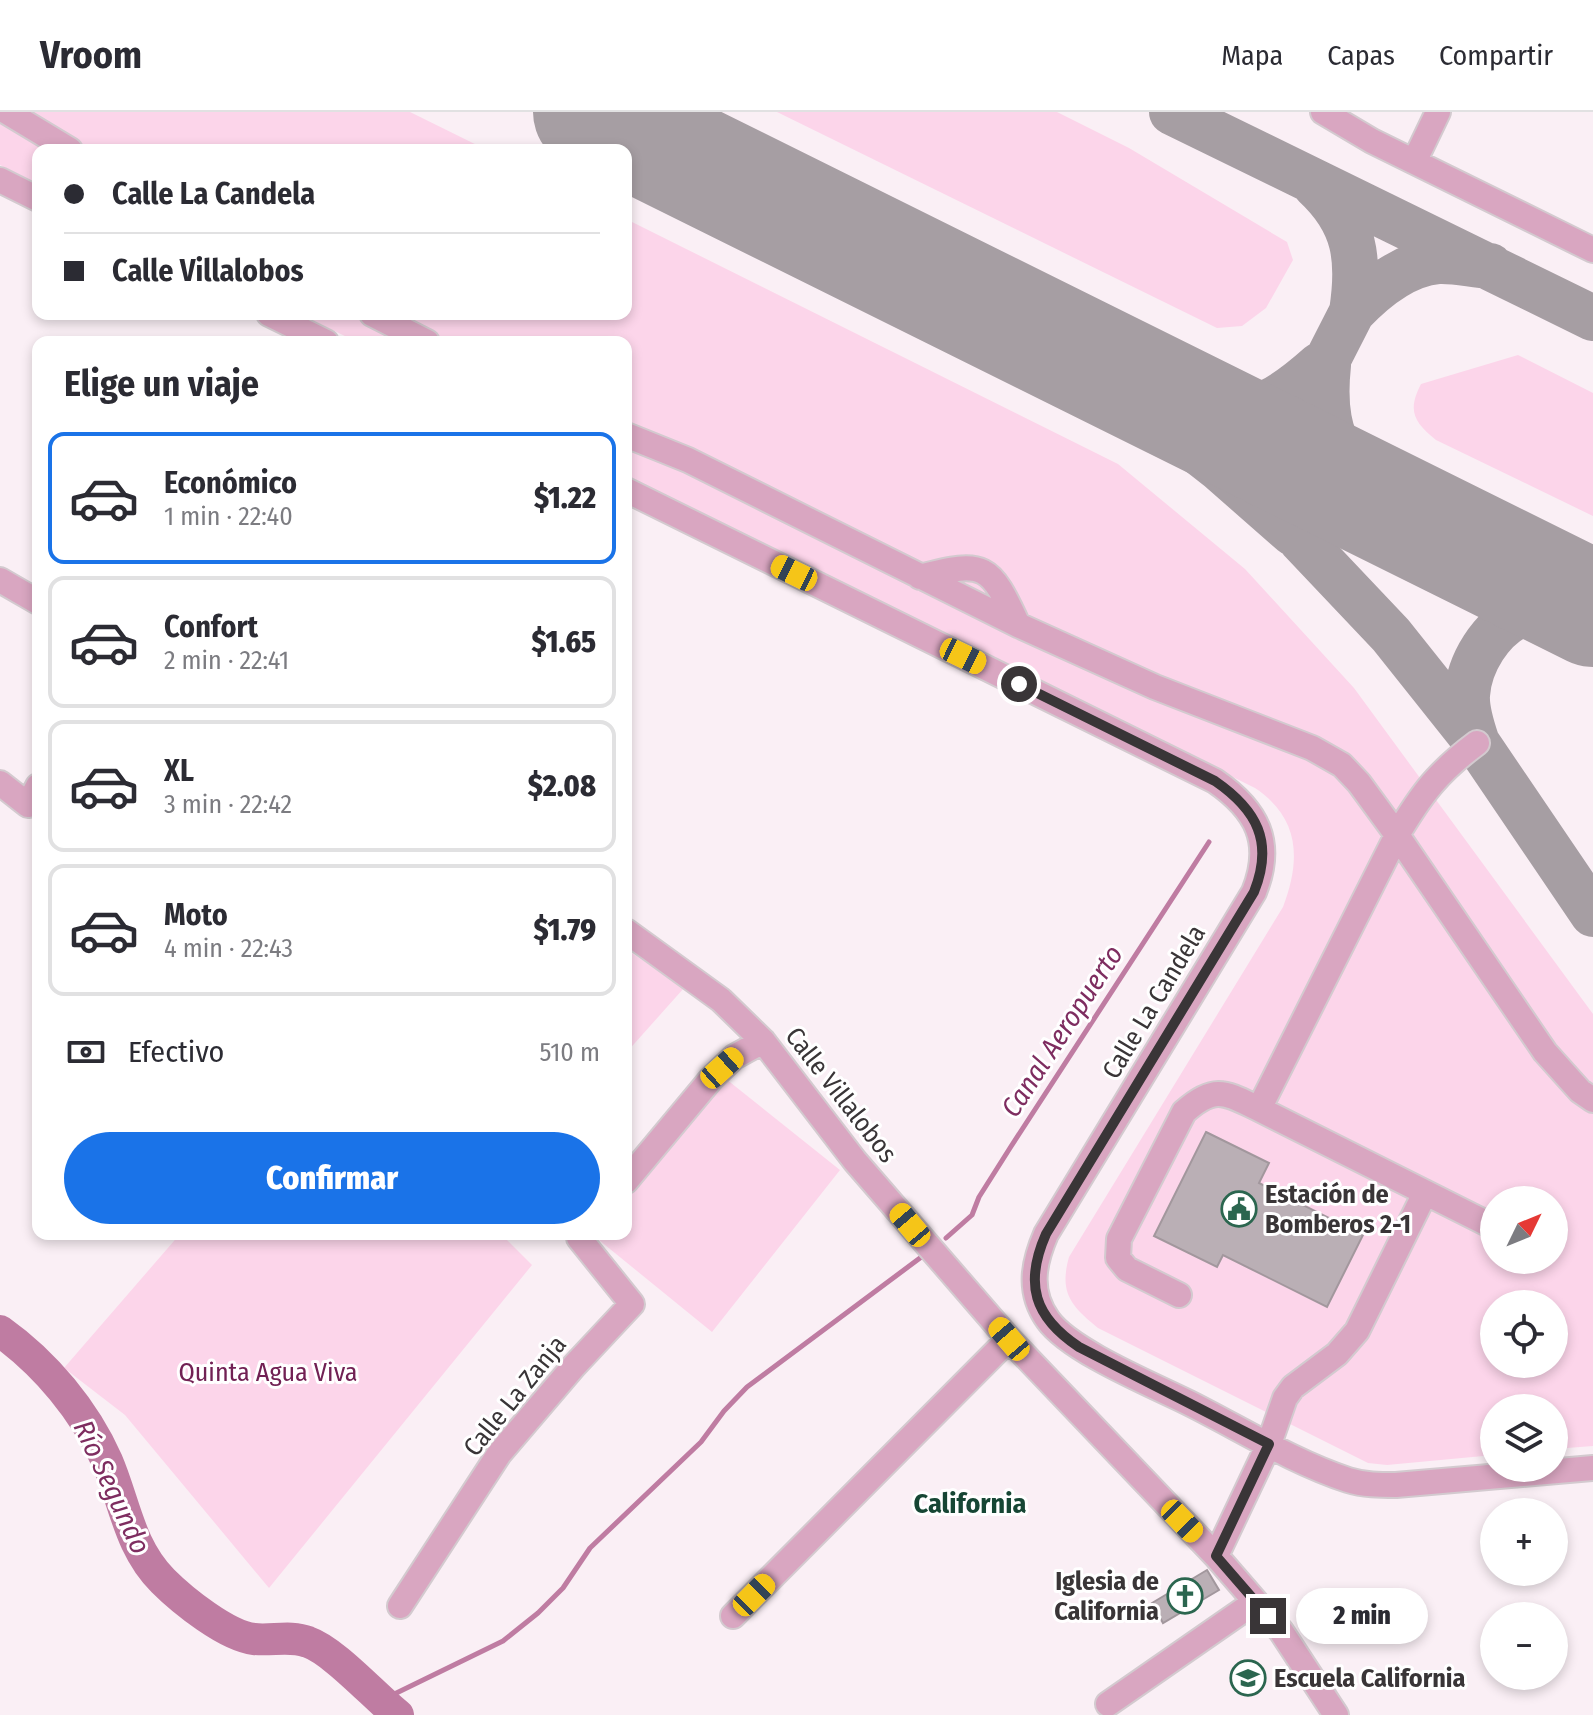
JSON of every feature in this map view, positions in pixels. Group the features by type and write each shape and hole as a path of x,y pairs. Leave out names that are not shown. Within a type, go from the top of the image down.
{"street":[{"path":"7,112 60,144"},
{"path":"1323,112 1372,141 1593,250"},
{"path":"1415,160 1438,112"},
{"path":"0,180 32,196"},
{"path":"279,320 306,336"},
{"path":"386,320 416,336"},
{"path":"632,437 688,460 1018,625 1155,687 1312,748 1342,765 1397,835 1545,1052 1580,1091 1593,1100"},
{"name":"Calle La Candela","path":"632,493 1215,781 1235,795 1249,810 1258,827 1262,844 1261,875 1254,892 1046,1234 1034,1271 1034,1289 1050,1323 1079,1347 1269,1444 1329,1472 1372,1485 1593,1468"},
{"path":"920,577 958,567 981,568 994,579 1018,625"},
{"path":"0,580 32,599"},
{"path":"1259,1109 1397,835 1423,792 1447,765 1477,743"},
{"path":"0,783 28,805 32,797"},
{"name":"Calle Villalobos","path":"632,935 721,1000 763,1041 855,1161 1009,1339 1216,1556 1281,1631 1336,1715"},
{"path":"632,1174 711,1079 734,1057 763,1041"},
{"path":"1179,1295 1127,1269 1118,1258 1119,1239 1184,1112 1202,1096 1228,1094 1480,1220"},
{"path":"1216,1556 1269,1444 1285,1398 1293,1387 1337,1354 1357,1331 1425,1193"},
{"name":"Calle La Zanja","path":"400,1606 499,1454 632,1304 583,1240"},
{"path":"733,1616 1009,1339"},
{"path":"1108,1704 1255,1602"}],"green space":[{"path":"0,112 410,112 475,144 32,144 32,181 0,165"},
{"path":"777,112 1057,112 1129,148 1287,242 1293,260 1266,308 1242,326 1217,328"},
{"path":"632,222 1118,464 1245,569 1354,688 1593,1014 1593,1446 1568,1448 1568,1394 1480,1394 1480,1456 1387,1465 1368,1463 1098,1328 1074,1305 1066,1280 1069,1257 1283,907 1293,873 1294,857 1288,826 1270,800 1255,788 632,479 632,336 345,336 312,320 632,320"},
{"path":"1518,355 1593,393 1593,516 1436,440 1415,415 1414,402 1421,384"},
{"path":"632,953 684,988 632,1046"},
{"path":"721,1075 840,1170 712,1332 599,1240 632,1240 632,1187"},
{"name":"Quinta Agua Viva","path":"175,1240 507,1240 532,1265 269,1588 125,1415 64,1368"}],"building":[{"name":"Estación de Bomberos 2-1","path":"1206,1132 1269,1163 1259,1183 1363,1235 1327,1307 1223,1255 1217,1267 1154,1236"},
{"name":"Iglesia de California","path":"1207,1570 1219,1590 1163,1623 1152,1603"}],"waterway":[{"name":"Canal Aeropuerto","path":"946,1238 972,1215 979,1197 1010,1148 1209,842"},
{"path":"380,1701 503,1641 538,1613 563,1588 590,1548 701,1442 747,1387 924,1255"},
{"name":"Río Segundo","path":"0,1331 48,1373 87,1424 107,1461 142,1554 163,1581 193,1607 231,1631 254,1639 301,1640 318,1647 342,1664 398,1715"}],"taxiway":[{"path":"1172,112 1593,318"},
{"path":"1315,185 1339,214 1352,243 1355,259 1352,312"},
{"path":"1490,266 1444,261 1425,263 1402,272 1380,286 1352,312 1280,453 1278,494 1287,519 1302,541 1391,635 1477,743 1593,914"},
{"path":"1023,326 1165,426 1293,533"},
{"path":"1187,407 1225,412 1265,404 1288,391 1320,365"},
{"path":"1328,365 1329,419 1344,458 1373,490 1414,522"},
{"path":"1477,743 1468,713 1467,695 1472,671 1483,648 1499,628 1519,615 1580,602"}],"runway":[{"path":"591,112 1593,609"}],"place":[{"name":"Estación de Bomberos 2-1","path":"1239,1209"},
{"name":"Iglesia de California","path":"1185,1596"},
{"name":"Escuela California","path":"1248,1678"}],"district":[{"name":"California","path":"970,1503"}],"route":[{"path":"1019,684 1215,781 1235,795 1249,810 1258,827 1263,860 1254,892 1046,1234 1038,1252 1034,1289 1050,1323 1079,1347 1269,1444 1216,1556 1268,1616"}]}
